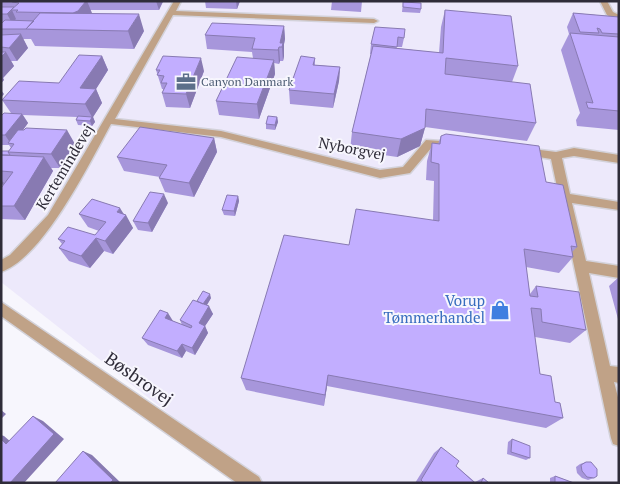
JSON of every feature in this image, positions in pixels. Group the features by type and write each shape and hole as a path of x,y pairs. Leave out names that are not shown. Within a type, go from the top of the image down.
{"street":[{"name":"Kertemindevej","path":"1,268 15,259 52,218 178,1"},
{"path":"603,1 610,13 619,19"},
{"path":"171,13 374,21"},
{"name":"Kertemindevej","path":"109,121 221,134 260,144"},
{"name":"Nyborgvej","path":"260,144 380,174 406,170 430,142 469,146"},
{"path":"517,152 556,156 574,152 619,159"},
{"path":"556,156 581,266 612,374 618,434"},
{"path":"566,198 619,206"},
{"path":"581,266 619,272"},
{"name":"Bøsbrovej","path":"1,308 253,483"}],"shaded area":[{"path":"1,1 619,1 619,483 257,483 1,282"}],"building":[{"path":"13,1 86,1 78,11 73,13 16,12 18,10 11,10 19,3"},
{"path":"403,2 421,3 421,9 403,7"},
{"path":"1,7 14,7 7,14 1,14"},
{"path":"445,10 511,16 518,66 446,58 445,74 530,84 536,123 426,109 425,128 401,139 352,132 373,46 443,53"},
{"path":"40,13 139,14 128,31 26,29"},
{"path":"573,13 619,17 619,34 602,33 597,28 599,33 580,32"},
{"path":"5,20 34,21 26,29 1,29 1,24"},
{"path":"212,23 284,26 280,43 283,43 282,47 279,47 278,50 252,49 255,38 205,35"},
{"path":"375,27 405,29 404,38 398,37 397,47 371,44"},
{"path":"570,33 619,37 619,111 588,108 586,102 593,103"},
{"path":"21,34 9,48 1,47 1,35"},
{"path":"79,55 102,56 80,88 96,89 85,104 2,100 19,81 59,83"},
{"path":"163,56 201,58 186,94 162,93 167,83 161,83 164,76 157,75 160,70 156,70"},
{"path":"301,56 315,58 313,65 340,67 334,94 289,90"},
{"path":"237,57 274,60 257,104 216,101"},
{"path":"4,113 22,114 5,135 1,135 1,116"},
{"path":"78,116 92,117 90,121 76,120"},
{"path":"268,116 277,117 275,125 266,124"},
{"path":"140,127 214,138 189,183 159,178 167,165 117,157"},
{"path":"26,128 67,130 51,154 8,152 14,144 8,143 18,130"},
{"path":"446,134 539,146 546,182 563,185 577,247 571,246 573,257 524,249 530,296 538,297 536,286 579,292 586,330 542,322 541,309 531,308 540,374 551,376 555,402 560,403 563,418 328,375 325,395 241,378 284,235 349,245 356,209 439,221 439,164 431,162 432,143 440,144 441,136"},
{"path":"1,151 9,151 10,155 1,155"},
{"path":"1,155 44,157 14,206 1,206 1,188 13,172 1,171"},
{"path":"150,192 164,194 148,223 133,221"},
{"path":"227,195 238,196 234,211 222,210"},
{"path":"92,199 120,208 117,212 126,215 105,241 96,238 81,256 59,248 65,241 58,239 68,227 95,235 106,222 79,214"},
{"path":"203,291 210,294 203,304 197,301"},
{"path":"193,300 209,306 199,323 205,326 192,348 182,344 177,351 142,338 160,310 168,313 165,318 191,328 192,326 180,320"},
{"path":"33,416 54,434 10,483 1,483 1,439 6,444"},
{"path":"512,439 530,446 530,458 511,452"},
{"path":"441,447 459,461 456,466 475,483 424,483 421,480"},
{"path":"83,451 113,480 110,483 55,483"},
{"path":"591,462 597,469 597,476 594,478 587,477 582,471 581,465"},
{"path":"555,476 574,483 555,483"},
{"path":"483,478 489,483 481,483"}],"place":[{"name":"Canyon Danmark","path":"186,82"},
{"name":"Vorup Tømmerhandel","path":"500,310"}]}
